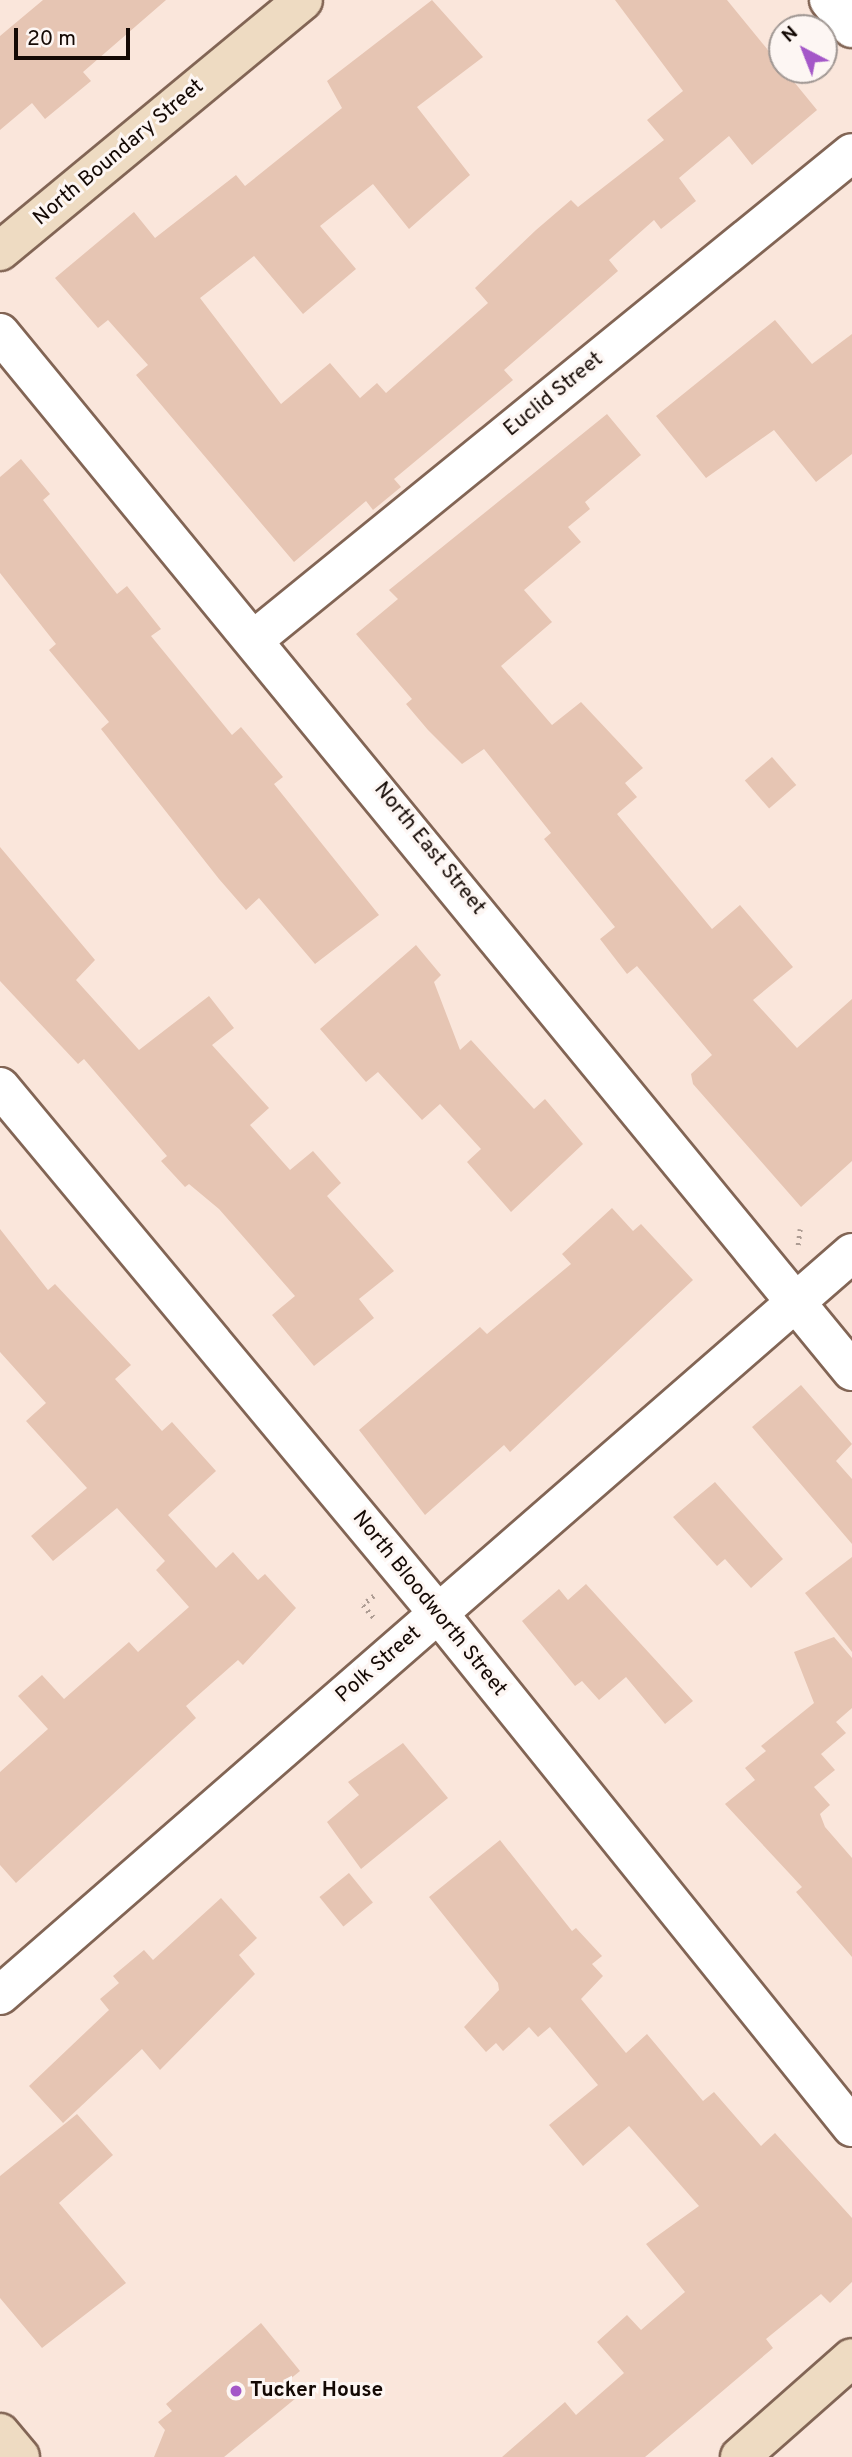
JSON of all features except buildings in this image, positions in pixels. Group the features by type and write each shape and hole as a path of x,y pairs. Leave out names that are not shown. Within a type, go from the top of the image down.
{"street":[{"name":"North Boundary Street","path":"0,251 303,0"},
{"path":"829,0 852,28"},
{"name":"Euclid Street","path":"256,638 852,153"},
{"name":"North East Street","path":"0,332 256,638 852,1371"},
{"name":"North Bloodworth Street","path":"0,1087 438,1613 852,2127"},
{"name":"Polk Street","path":"0,1995 852,1253"},
{"path":"740,2457 852,2358"},
{"path":"0,2433 20,2457"}],"path":[{"path":"797,1246 800,1229"},
{"path":"376,1620 363,1605 378,1593"}],"place":[{"name":"Tucker House","path":"236,2391"}]}
